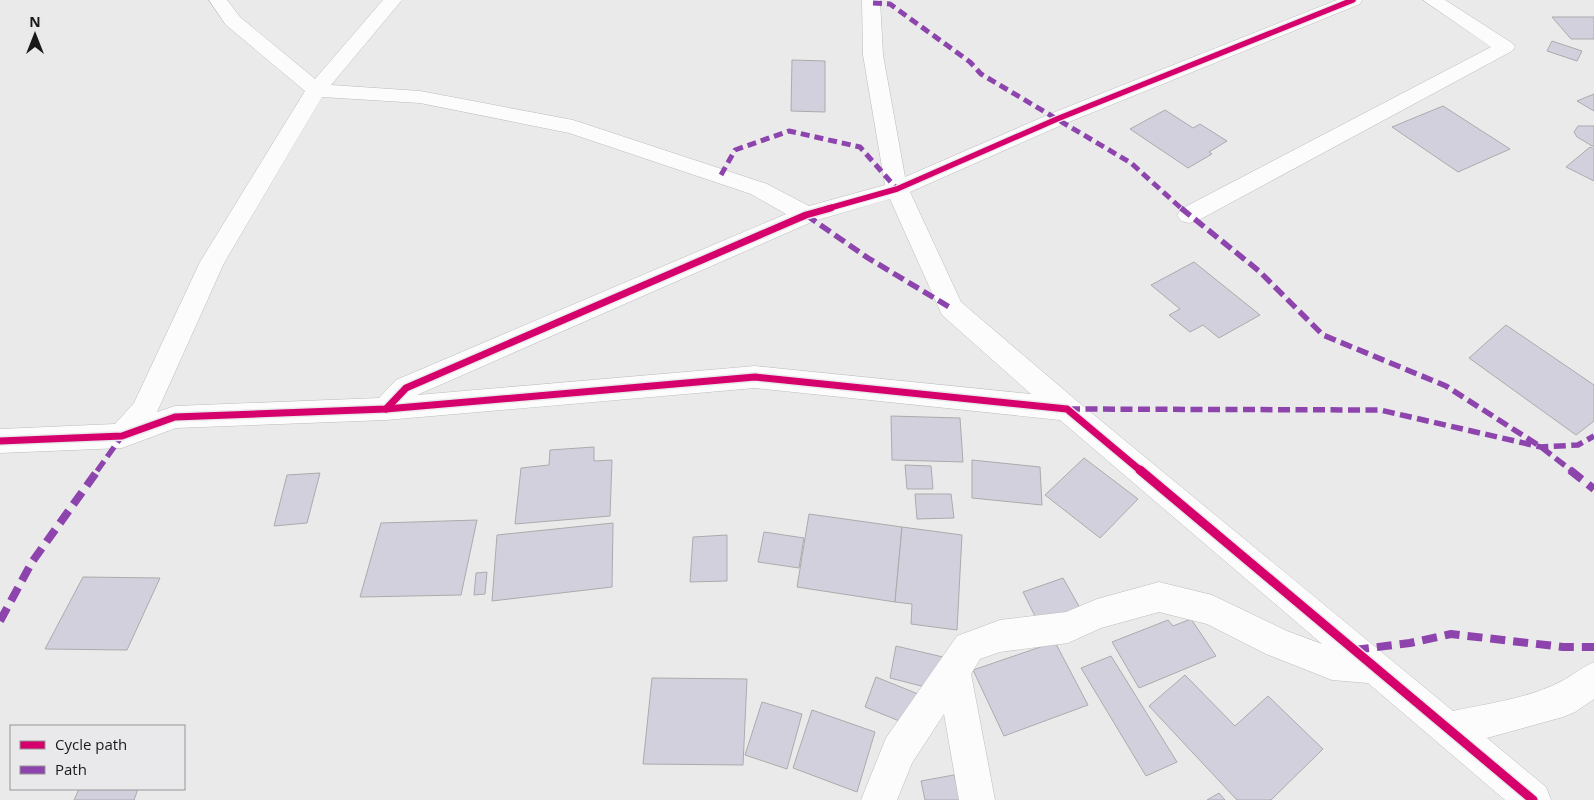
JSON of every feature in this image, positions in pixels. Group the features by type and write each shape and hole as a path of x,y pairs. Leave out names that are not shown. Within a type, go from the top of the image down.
{"street":[{"path":"218,0 233,21 316,90 420,97 573,127 759,189 806,215"},
{"path":"122,436 144,410 212,262 316,90 393,0"},
{"path":"871,0 873,55 887,143 897,189 951,308 1066,409 1533,800"},
{"path":"386,409 406,388 806,215 897,189 1057,119 1353,0"},
{"path":"1189,215 1505,47 1432,0"},
{"path":"0,441 122,436 175,417 386,409 755,376 1066,409"},
{"path":"879,800 899,751 969,647 992,639 1068,627 1097,614 1159,597 1212,610 1278,643 1332,664 1375,668"},
{"path":"953,670 977,800"},
{"path":"1449,729 1513,715 1562,700 1594,679"}],"building":[{"path":"1552,17 1594,17 1594,39 1571,39"},
{"path":"1552,41 1582,51 1577,61 1547,51"},
{"path":"792,60 825,61 825,112 791,111"},
{"path":"1594,94 1594,111 1577,101"},
{"path":"1443,106 1510,149 1458,172 1392,127"},
{"path":"1165,110 1193,128 1200,124 1227,141 1209,152 1212,154 1188,168 1130,129"},
{"path":"1578,126 1594,126 1594,147 1577,137 1574,132"},
{"path":"1590,147 1594,149 1594,181 1566,167"},
{"path":"1194,262 1260,315 1219,338 1203,325 1190,332 1169,315 1180,309 1151,285"},
{"path":"1506,325 1594,385 1594,421 1576,435 1469,358"},
{"path":"891,416 960,418 963,462 892,460"},
{"path":"594,447 594,461 612,460 610,516 515,524 521,468 549,465 550,450"},
{"path":"1084,458 1138,499 1100,538 1045,495"},
{"path":"972,460 1040,467 1042,505 972,498"},
{"path":"905,465 931,466 933,489 907,489"},
{"path":"320,473 307,523 274,526 287,475"},
{"path":"915,494 951,494 954,518 917,519"},
{"path":"809,514 902,527 895,602 797,587"},
{"path":"477,520 461,595 360,597 381,523"},
{"path":"613,523 612,587 492,601 497,535"},
{"path":"902,527 962,535 957,630 911,624 912,604 895,602"},
{"path":"764,532 804,538 799,568 758,562"},
{"path":"727,535 727,581 690,582 693,537"},
{"path":"487,572 485,594 474,595 476,573"},
{"path":"83,577 160,578 127,650 45,649"},
{"path":"1063,578 1080,608 1038,622 1023,592"},
{"path":"1191,619 1216,656 1139,688 1112,642 1168,620 1173,626"},
{"path":"1055,642 1088,705 1004,736 973,670"},
{"path":"896,646 943,657 937,690 890,678"},
{"path":"1111,656 1177,762 1146,776 1081,668"},
{"path":"1185,675 1235,726 1268,696 1323,749 1271,800 1237,800 1149,706"},
{"path":"876,677 923,696 914,727 865,707"},
{"path":"652,678 747,679 743,765 643,764"},
{"path":"762,702 802,714 787,769 745,755"},
{"path":"812,710 875,732 857,792 793,768"},
{"path":"954,775 961,800 925,800 921,781"},
{"path":"79,790 138,790 134,800 74,800"},
{"path":"1219,793 1225,800 1207,800"}],"marked path":[{"path":"873,3 890,4 970,62 981,74 1131,163 1189,215 1259,271 1323,335 1383,358 1446,386 1541,447 1594,489"},
{"path":"721,175 735,150 789,131 860,147 897,189"},
{"path":"806,215 868,258 951,308"},
{"path":"1068,409 1380,410 1541,447 1578,445 1594,436"},
{"path":"0,621 32,562 122,436"},
{"path":"1354,650 1410,643 1451,634 1563,647 1594,647"}],"cycle path":[{"path":"386,409 406,388 806,215 897,189 1057,119 1353,0"},
{"path":"0,441 122,436 175,417 386,409 755,377 1067,409 1533,800"}]}
